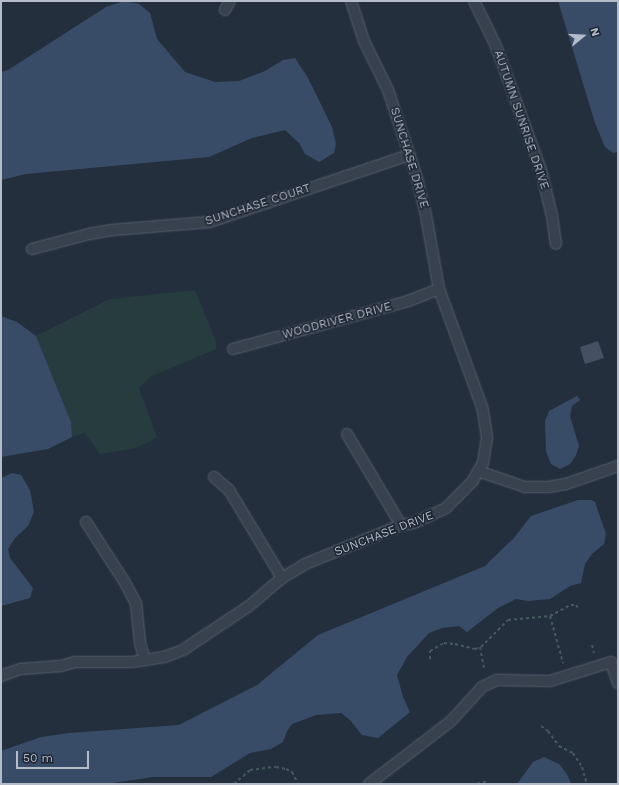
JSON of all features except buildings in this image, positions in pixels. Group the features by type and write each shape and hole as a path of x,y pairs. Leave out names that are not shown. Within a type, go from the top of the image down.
{"street":[{"name":"SUNCHASE DRIVE","path":"1,676 20,669 60,666 75,662 132,662 164,657 183,650 249,606 282,578 305,564 401,525 414,523 446,508 472,482 483,463 487,437 482,407 439,289 426,214 409,155 388,90 364,41 351,1"},
{"name":"AUTUMN SUNRISE DRIVE","path":"474,1 496,46 540,170 552,216 556,244"},
{"name":"SUNCHASE COURT","path":"32,249 59,241 104,231 210,222 409,155"},
{"name":"WOODRIVER DRIVE","path":"233,349 408,301 439,289"},
{"path":"347,434 401,525"},
{"path":"478,471 525,487 549,488 566,484 618,466"},
{"path":"214,478 229,490 282,578"},
{"path":"86,522 124,581 136,604 140,643 145,660"},
{"path":"369,784 451,721 482,687 497,680 550,681 611,662 618,683"}],"path":[{"path":"430,659 430,651 444,643 475,649 480,647 508,620 550,616 571,605 576,605 579,609"},
{"path":"550,616 563,663"},
{"path":"592,645 594,653"},
{"path":"480,647 484,668"},
{"path":"540,726 548,731 559,746 573,753 582,767 586,784"},
{"path":"234,784 250,770 276,767 286,768 292,772 298,784"},
{"path":"471,784 483,783 487,780"}],"green space":[{"path":"195,290 216,342 216,349 150,377 139,388 157,437 137,448 100,454 85,433 72,437 71,422 36,336 110,299"}],"water":[{"path":"124,1 139,4 150,13 157,39 185,72 215,82 239,81 265,71 283,60 295,58 308,78 332,127 336,144 334,153 319,162 305,154 299,143 285,130 252,138 209,157 26,174 1,180 1,72 8,70 106,7"},
{"path":"558,1 618,1 618,152 613,153 605,147 595,123"},
{"path":"1,316 17,322 36,336 71,422 72,437 48,449 1,457"},
{"path":"577,396 580,400 572,406 570,416 579,446 576,455 570,464 560,469 551,464 546,451 545,421 549,411"},
{"path":"12,473 21,475 30,490 34,512 28,526 15,538 8,549 10,558 33,588 30,598 1,606 1,478"},
{"path":"578,500 591,500 595,502 606,534 604,544 592,554 585,564 581,583 570,586 550,599 528,601 516,599 498,608 467,632 459,626 442,628 429,633 407,657 397,675 403,697 410,712 378,738 362,735 350,720 341,713 316,715 292,724 287,731 283,742 271,749 250,753 211,777 153,777 105,784 1,784 1,751 41,737 69,733 179,725 257,685 318,635 485,566 514,538 531,516"},
{"path":"544,757 559,764 567,774 571,784 517,784 533,762"}]}
